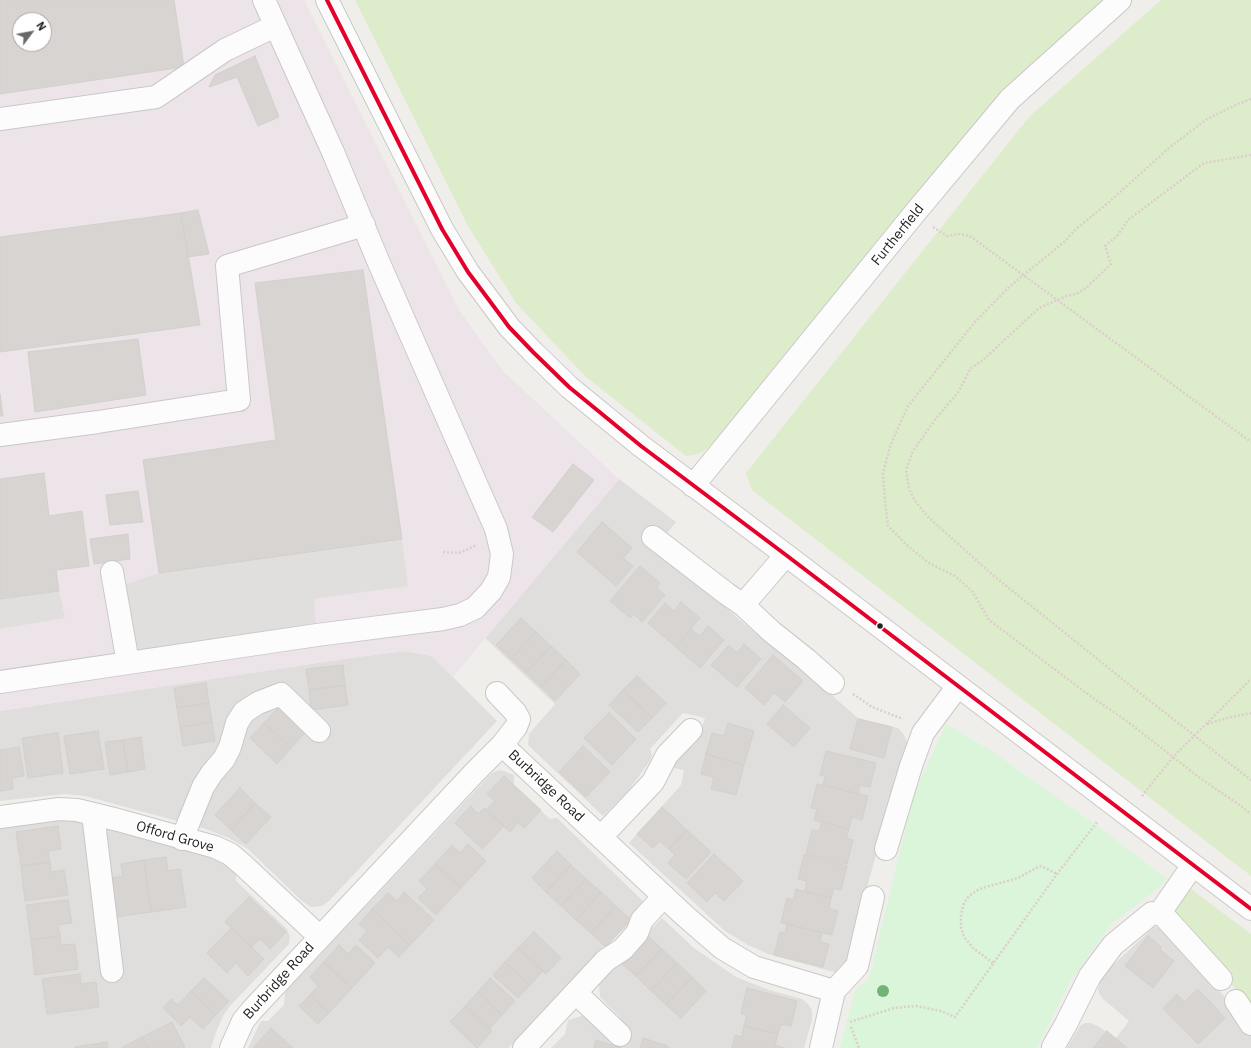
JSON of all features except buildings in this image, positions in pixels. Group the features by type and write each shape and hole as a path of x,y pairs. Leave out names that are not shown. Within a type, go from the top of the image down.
{"street":[{"path":"0,682 444,619 460,615 475,608 491,591 499,577 502,554 496,529 333,152 264,0"},
{"path":"327,0 442,230 468,272 509,327 570,387 641,446 1251,909"},
{"name":"Furtherfield","path":"693,486 914,214 1010,99 1120,0"},
{"path":"0,119 156,97 225,50 275,26"},
{"path":"0,435 98,422 239,400 227,266 364,225"},
{"path":"653,537 743,605 772,632 833,683"},
{"path":"743,605 786,555"},
{"path":"112,572 128,663"},
{"path":"886,850 911,766 923,733 958,686"},
{"path":"182,839 203,787 224,759 230,747 236,723 244,712 258,703 281,694 318,731"},
{"path":"497,694 515,712 519,719 516,727 502,745"},
{"path":"601,837 653,782 668,755 691,730"},
{"name":"Burbridge Road","path":"232,1048 243,1021 320,937 502,745 685,916 722,948 754,967 834,991"},
{"name":"Offord Grove","path":"0,817 59,810 77,810 215,847 230,854 243,865 320,937"},
{"path":"93,814 112,972"},
{"path":"1159,914 1193,865"},
{"path":"524,1048 606,960 623,949 637,933 642,920 664,896"},
{"path":"821,1048 840,1018 834,991 857,966 873,897"},
{"path":"1053,1047 1066,1026 1090,976 1113,945 1152,913 1163,915 1221,979"},
{"path":"576,993 620,1035"},
{"path":"1236,1001 1251,1024"}],"path":[{"path":"1251,99 1207,119 1170,147 1064,242 1008,288 974,323 908,406 890,444 884,472 885,502 888,526 908,546 929,563 955,576 972,591 989,620 1251,814"},
{"path":"1251,155 1204,164 1128,220 1117,236 1105,246 1111,264 1086,288 1076,294 1039,308 983,360 970,369 959,391 934,421 913,451 906,470 909,489 915,501 929,518 994,576 1251,780"},
{"path":"914,214 947,236 960,234 970,236 1248,439 1251,443"},
{"path":"1140,797 1173,757 1251,679"},
{"path":"833,683 848,690 872,707 926,730"},
{"path":"1205,724 1251,713"},
{"path":"859,1048 840,1018 894,1008 916,1006 941,1011 955,1017 1057,874 1112,804"},
{"path":"993,964 973,948 964,937 961,927 961,914 964,903 969,896 979,889 1018,878 1042,866 1057,874"}],"shaded area":[{"path":"0,0 304,0 459,310 503,371 619,479 453,677 432,656 405,651 0,711"},
{"path":"619,479 676,522 655,548 773,648 789,655 803,665 836,699 858,718 898,728 904,735 907,743 907,757 900,769 869,880 847,971 841,974 768,954 748,945 725,931 629,843 681,785 684,770 673,768 672,764 699,736 705,718 683,713 650,749 652,755 650,761 628,791 603,816 528,745 529,734 555,704 485,638"},
{"path":"402,539 408,586 314,599 317,635 128,663 114,588 159,573"},
{"path":"59,591 65,618 0,629 0,599"},
{"path":"405,651 432,656 497,721 329,901 322,906 311,907 302,901 248,849 229,838 203,828 85,796 64,794 0,801 0,711"},
{"path":"499,770 514,775 514,786 550,819 557,818 645,903 508,1048 248,1048 261,1021 268,1021 284,1005 285,992 492,773"},
{"path":"66,819 205,854 220,860 236,872 236,881 287,929 290,937 289,944 230,1006 223,1016 211,1048 0,1048 0,827 20,823"},
{"path":"662,918 694,948 736,977 769,990 802,999 808,1004 812,1010 812,1020 804,1048 551,1048 565,1034 568,1020 582,1016 589,1018 607,1032 620,1017 600,997 599,984"},
{"path":"1155,926 1163,930 1172,938 1229,1002 1251,1037 1251,1048 1067,1048 1080,1026 1085,1023 1098,1026 1116,1038 1129,1021 1102,998 1098,991 1101,979 1111,967"}],"green space":[{"path":"355,0 1107,0 1002,94 711,445 703,452 686,456 585,376 516,303 468,226"},
{"path":"1161,0 1251,0 1251,876 752,490 746,473 1029,117"},
{"path":"946,724 993,752 1103,830 1167,879 1151,894 1110,925 1069,984 1037,1048 840,1048 855,990 869,979 913,797"},
{"path":"1191,889 1251,934 1251,1010 1214,960 1172,918 1173,909 1185,893"}],"transit line":[{"path":"327,0 442,229 468,272 509,327 533,352 569,387 641,446 1251,909"}]}
